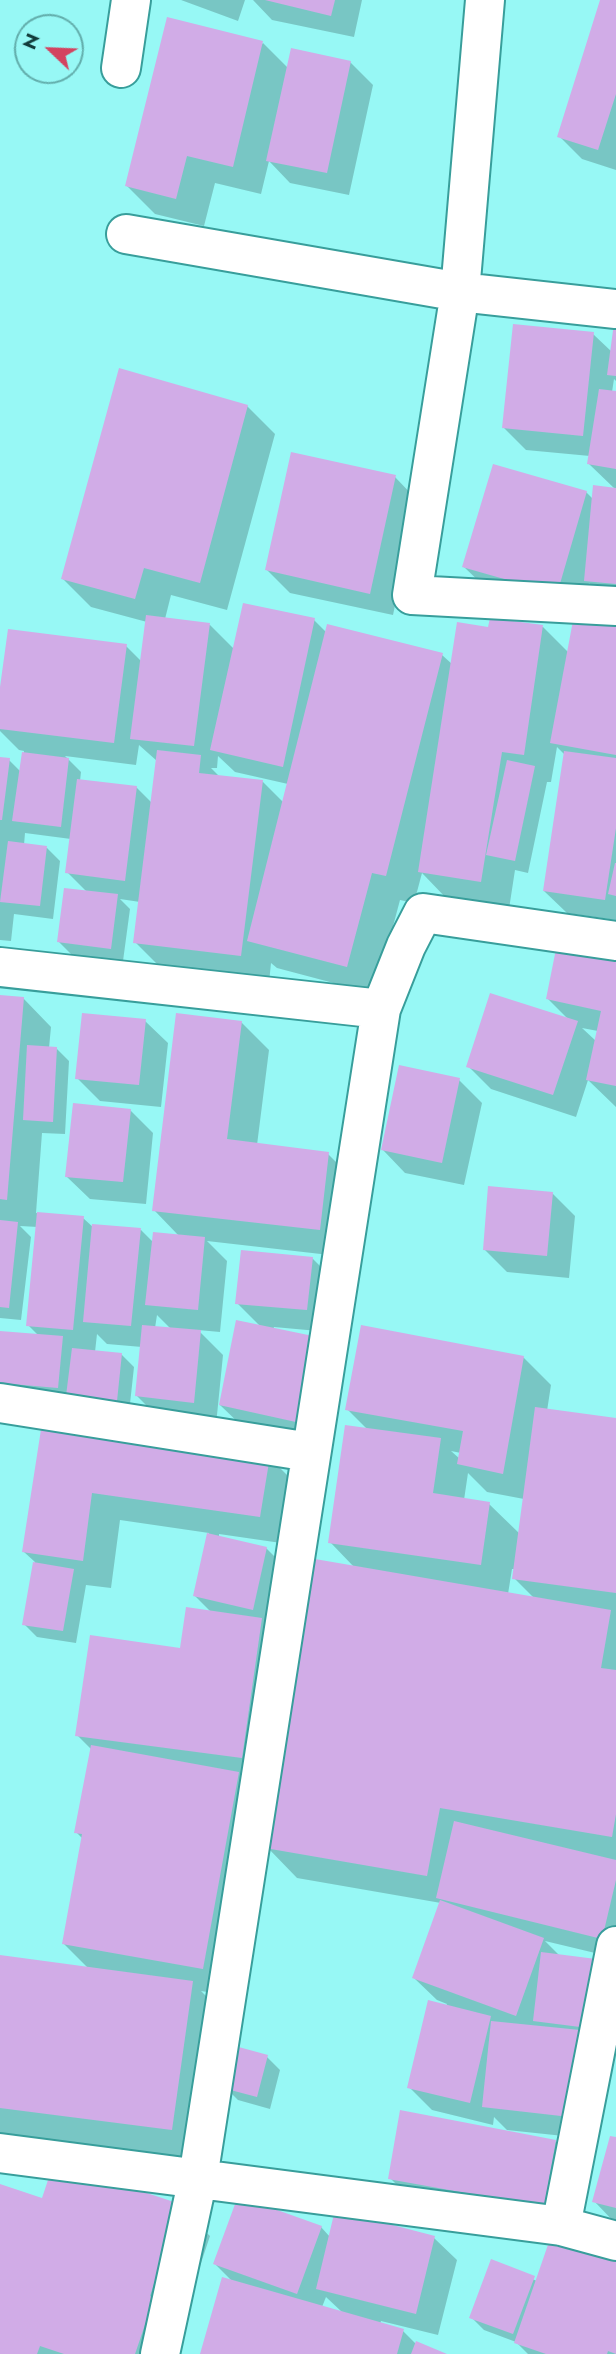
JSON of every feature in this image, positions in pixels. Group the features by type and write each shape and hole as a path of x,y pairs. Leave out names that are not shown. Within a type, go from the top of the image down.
{"street":[{"path":"121,68 131,0"},
{"path":"485,0 460,292 412,595 616,606"},
{"path":"126,234 460,292 616,309"},
{"path":"160,2354 198,2178 310,1452 382,1009 406,946 423,913 616,942"},
{"path":"0,967 382,1009"},
{"path":"0,1403 310,1452"},
{"path":"561,2226 616,1946"},
{"path":"0,2152 561,2226 616,2241"}],"building":[{"path":"265,0 335,0 331,16"},
{"path":"600,0 616,0 616,94 598,150 557,137"},
{"path":"167,17 263,41 233,167 187,156 176,199 125,186"},
{"path":"291,48 351,61 327,173 266,161"},
{"path":"616,323 616,376 607,375"},
{"path":"513,324 594,332 583,436 502,428"},
{"path":"119,368 248,405 200,583 144,568 135,599 61,579"},
{"path":"599,389 616,391 616,469 587,464"},
{"path":"291,452 396,475 370,594 265,570"},
{"path":"493,464 587,491 557,594 462,567"},
{"path":"593,485 616,488 616,584 584,581"},
{"path":"243,603 315,618 283,767 210,750"},
{"path":"575,610 616,618 616,755 550,743"},
{"path":"146,615 210,623 194,746 130,739"},
{"path":"490,618 543,625 524,755 502,752 481,882 418,872 457,622 488,627"},
{"path":"327,624 443,653 386,876 372,873 347,967 247,941"},
{"path":"8,629 127,644 114,743 0,729 0,687"},
{"path":"157,750 201,755 199,773 263,780 241,956 133,943"},
{"path":"564,751 616,758 616,828 605,900 543,891"},
{"path":"22,752 69,758 61,827 12,821"},
{"path":"0,757 10,758 2,820 0,820"},
{"path":"507,760 535,766 515,861 486,855"},
{"path":"77,779 137,786 125,881 65,873"},
{"path":"8,841 47,846 40,906 0,902"},
{"path":"616,863 616,896 608,894"},
{"path":"64,888 118,894 111,949 57,942"},
{"path":"556,949 616,962 616,1086 586,1080 601,1011 546,999"},
{"path":"490,993 578,1021 553,1095 466,1067"},
{"path":"0,995 24,997 7,1200 0,1199"},
{"path":"82,1013 146,1019 139,1085 75,1079"},
{"path":"176,1013 242,1021 227,1139 329,1152 320,1230 152,1211"},
{"path":"27,1045 57,1047 53,1122 23,1120"},
{"path":"399,1065 460,1078 442,1163 381,1150"},
{"path":"73,1103 131,1109 123,1182 65,1177"},
{"path":"488,1186 553,1192 547,1256 483,1250"},
{"path":"37,1212 84,1216 73,1330 26,1326"},
{"path":"0,1220 18,1222 9,1308 0,1307"},
{"path":"92,1224 141,1228 131,1326 83,1322"},
{"path":"153,1232 205,1237 198,1310 145,1305"},
{"path":"241,1250 313,1257 307,1310 235,1304"},
{"path":"236,1320 313,1336 296,1422 219,1405"},
{"path":"142,1325 201,1330 194,1403 135,1396"},
{"path":"361,1325 524,1356 503,1474 457,1464 463,1431 345,1410"},
{"path":"0,1331 63,1336 58,1388 0,1383"},
{"path":"72,1348 122,1353 117,1401 66,1396"},
{"path":"535,1407 616,1418 616,1593 512,1579"},
{"path":"42,1423 270,1456 260,1517 92,1493 83,1561 22,1552"},
{"path":"345,1425 441,1438 433,1493 490,1502 481,1565 328,1543"},
{"path":"207,1533 267,1547 253,1610 193,1596"},
{"path":"315,1559 611,1610 601,1668 616,1670 616,1814 612,1837 440,1808 427,1876 265,1848"},
{"path":"33,1562 74,1569 63,1631 22,1625"},
{"path":"186,1607 262,1618 242,1758 75,1736 90,1635 180,1648"},
{"path":"91,1745 239,1772 203,1969 62,1944 82,1834 74,1833"},
{"path":"454,1821 616,1860 616,1880 602,1939 436,1898"},
{"path":"440,1900 544,1938 516,2016 412,1978"},
{"path":"541,1952 596,1959 588,2028 533,2021"},
{"path":"0,1955 193,1981 172,2130 0,2108"},
{"path":"428,2000 491,2016 470,2103 407,2088"},
{"path":"491,2021 580,2030 570,2117 482,2107"},
{"path":"235,2046 268,2055 257,2097 223,2088"},
{"path":"400,2110 556,2140 544,2207 388,2179"},
{"path":"610,2136 616,2137 616,2208 592,2202"},
{"path":"54,2162 180,2204 150,2296 154,2298 135,2354 64,2354 40,2346 37,2354 0,2354 0,2184 42,2198"},
{"path":"238,2196 322,2226 297,2294 213,2264"},
{"path":"335,2210 435,2236 416,2314 316,2289"},
{"path":"551,2236 616,2258 616,2354 608,2351 607,2354 546,2354 514,2343"},
{"path":"491,2259 535,2276 513,2334 469,2318"},
{"path":"222,2277 404,2329 397,2354 200,2354"},
{"path":"416,2341 447,2354 411,2354"}]}
